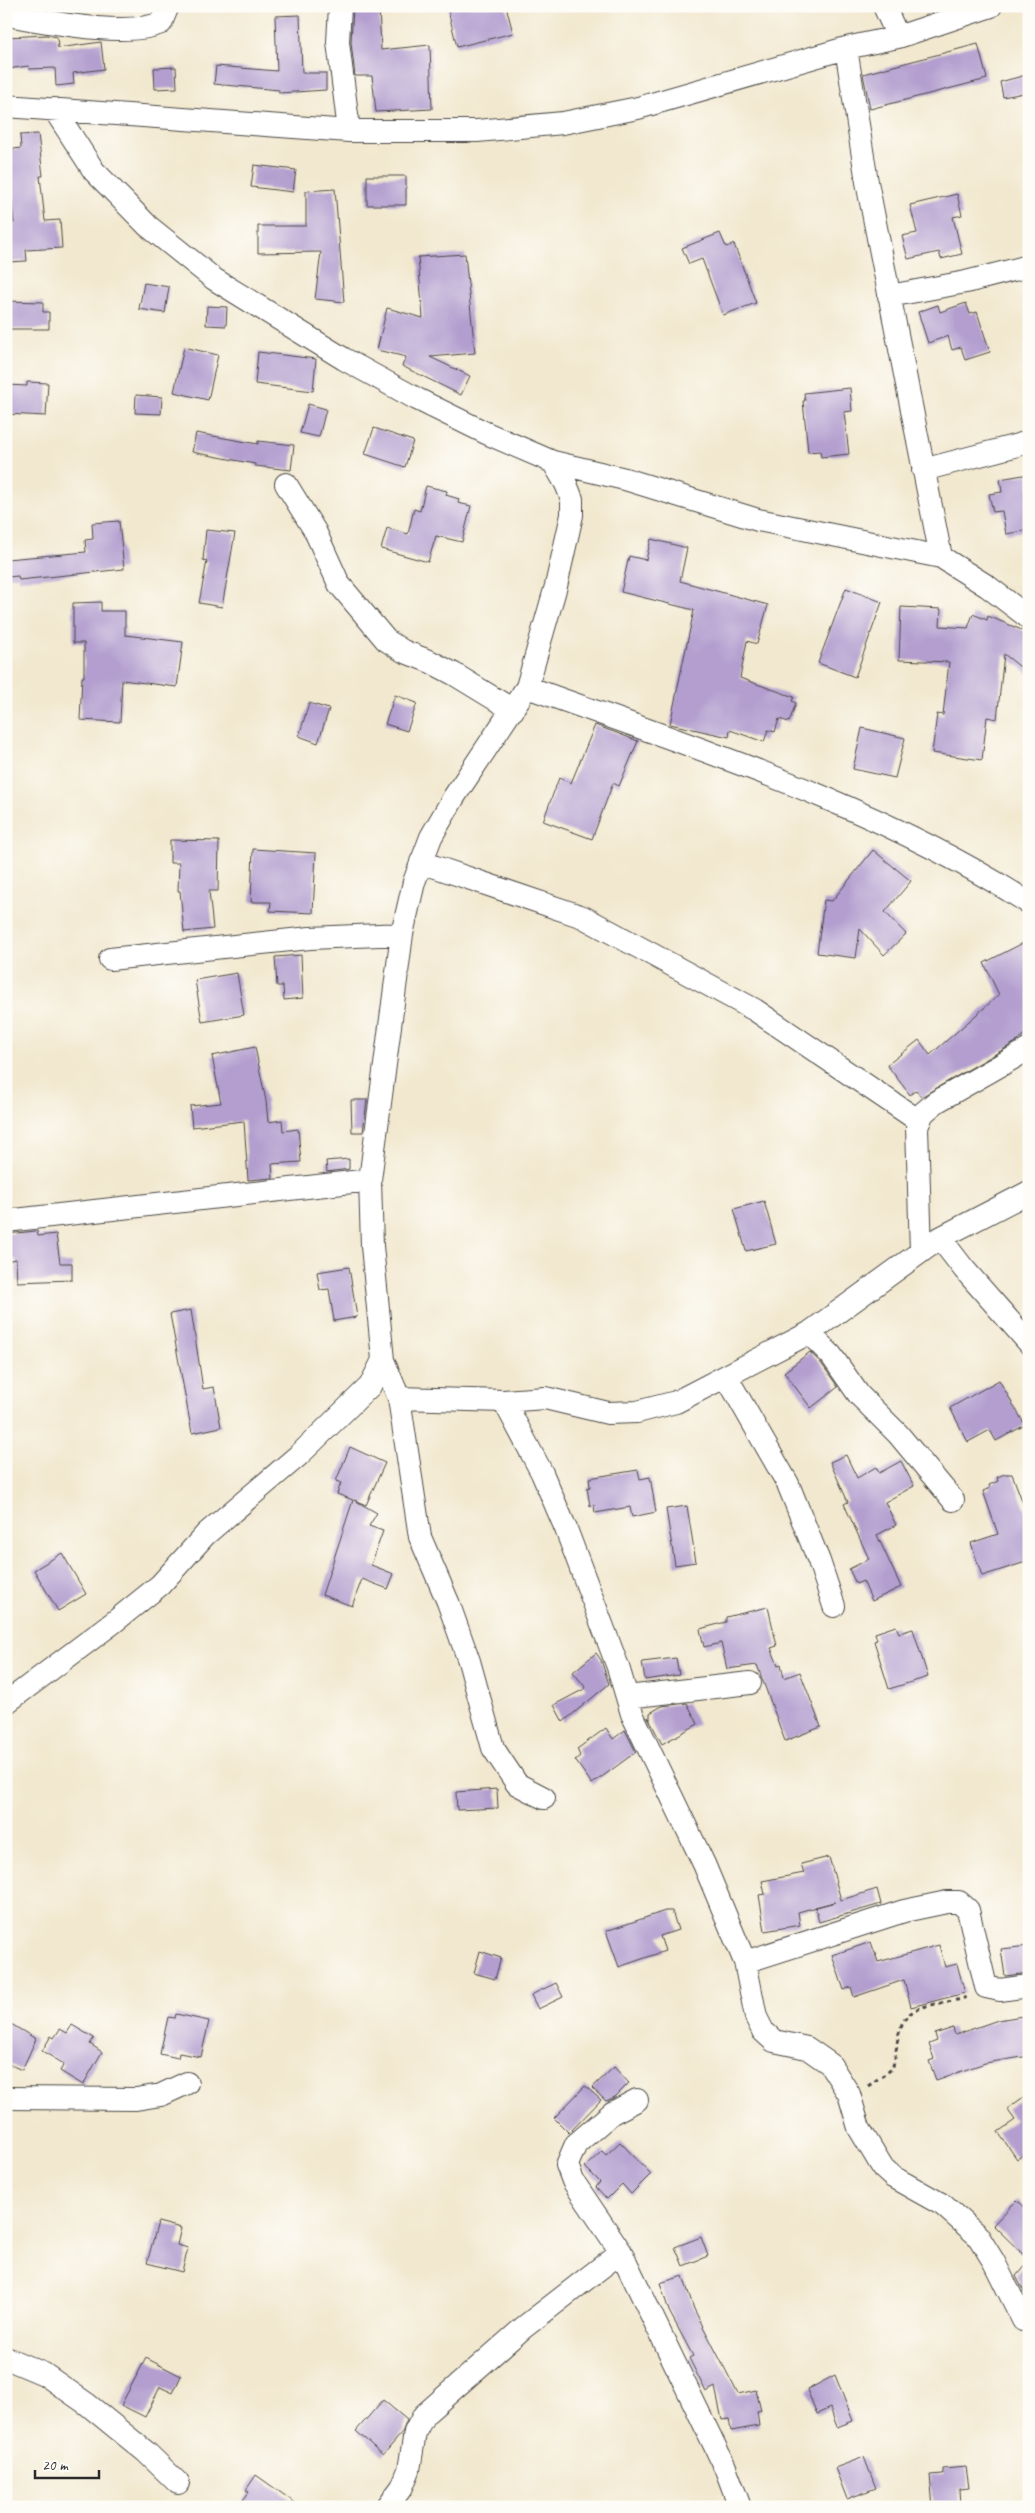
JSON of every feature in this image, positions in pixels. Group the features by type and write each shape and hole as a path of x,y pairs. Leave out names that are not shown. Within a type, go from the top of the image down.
{"street":[{"path":"6,15 117,28 151,27 161,23 168,6"},
{"path":"340,6 338,42 349,131"},
{"path":"884,6 898,37"},
{"path":"6,106 349,131 477,131 563,123 638,108 846,48 898,37 991,6"},
{"path":"846,48 867,182 940,558"},
{"path":"54,109 94,172 148,226 214,279 344,358 417,399 486,434 553,462 625,479 758,520 940,558 987,586 1029,618"},
{"path":"889,296 966,282 1029,266"},
{"path":"923,470 1029,442"},
{"path":"544,1798 517,1784 494,1748 469,1661 448,1602 420,1537 399,1398 383,1360 373,1255 370,1180 402,934 414,882 431,838 454,797 527,688 556,586 572,515 572,499 566,484 553,462"},
{"path":"286,484 315,530 339,584 386,640 403,651 454,674 513,710"},
{"path":"527,688 702,750 855,810 945,854 1029,904"},
{"path":"421,862 583,917 756,1010 920,1121"},
{"path":"110,959 310,938 402,934"},
{"path":"921,1251 916,1152 917,1127 923,1113 936,1102 1029,1049"},
{"path":"6,1221 370,1180"},
{"path":"399,1398 504,1401 545,1398 608,1413 637,1412 676,1402 809,1333 940,1238 1029,1192"},
{"path":"940,1238 964,1269 1029,1343"},
{"path":"809,1333 831,1355 858,1395 898,1434 953,1500"},
{"path":"6,1703 114,1622 160,1584 206,1534 299,1455 370,1386 383,1360"},
{"path":"726,1376 788,1484 819,1560 834,1606"},
{"path":"504,1401 542,1473 566,1529 632,1714 704,1864 746,1962 756,2017 763,2031 774,2041 807,2048 830,2064 849,2094 859,2128 883,2168 893,2177 943,2205 978,2236 994,2262 1023,2320"},
{"path":"626,1697 750,1683"},
{"path":"746,1962 904,1911 947,1902 960,1902 968,1910 986,1987 1000,1990 1029,1986"},
{"path":"6,2098 136,2100 161,2095 187,2083"},
{"path":"637,2100 612,2113 576,2144 567,2165 573,2181 621,2252 725,2467 740,2507"},
{"path":"387,2507 402,2487 409,2470 415,2432 424,2415 523,2328 621,2252"},
{"path":"6,2358 44,2374 87,2404 146,2452 178,2483"}],"path":[{"path":"849,2094 869,2086 892,2069 901,2026 906,2016 914,2010 928,2006 959,2001 986,1987"}],"building":[{"path":"379,6 381,50 430,45 432,109 376,112 372,76 355,76 351,42 353,8"},
{"path":"447,6 506,6 513,33 457,47"},
{"path":"300,15 302,73 326,73 326,90 279,93 279,90 214,84 216,66 277,71 275,16"},
{"path":"47,35 57,37 58,48 101,42 104,69 73,73 74,84 56,86 55,68 29,69 28,66 8,69 6,37"},
{"path":"978,44 987,79 870,109 863,74"},
{"path":"176,67 177,88 155,89 154,68"},
{"path":"1026,75 1029,92 1003,97 1000,82"},
{"path":"38,134 43,176 40,176 45,221 60,220 62,248 26,250 27,261 7,262 6,223 14,223 6,150 21,148 20,135"},
{"path":"254,165 296,170 293,192 251,187"},
{"path":"367,176 406,176 406,205 367,205"},
{"path":"335,189 344,302 315,299 321,252 258,253 258,226 306,226 306,191"},
{"path":"957,194 962,215 953,217 962,254 941,259 939,252 908,259 902,236 917,233 910,205"},
{"path":"720,233 726,247 734,244 756,303 723,315 702,259 689,264 682,248"},
{"path":"465,254 475,353 430,357 470,376 461,395 402,366 406,357 377,350 387,308 423,318 418,257"},
{"path":"144,283 169,287 165,313 139,309"},
{"path":"6,301 43,302 43,312 49,312 49,329 6,329"},
{"path":"966,303 970,314 977,312 990,352 965,360 961,347 952,350 948,336 928,343 918,312 938,305 940,312"},
{"path":"207,306 227,307 226,326 206,325"},
{"path":"184,347 218,355 208,400 174,392"},
{"path":"258,352 316,359 313,391 255,384"},
{"path":"27,382 48,383 46,416 6,414 6,385 27,386"},
{"path":"850,388 852,411 844,412 849,454 821,457 820,451 808,452 803,401 805,401 804,393"},
{"path":"136,395 162,397 161,414 135,413"},
{"path":"308,404 326,409 319,437 300,433"},
{"path":"374,428 413,441 405,467 365,454"},
{"path":"196,433 258,444 258,441 294,445 291,470 255,466 255,464 192,452"},
{"path":"1029,474 1029,530 1006,534 1002,511 993,512 989,494 1002,492 1000,479"},
{"path":"426,486 447,491 446,495 459,499 458,503 471,506 462,542 436,536 428,562 381,549 387,528 408,534 414,509 420,511"},
{"path":"119,521 124,569 19,580 18,576 8,577 7,559 86,552 85,540 93,539 92,523"},
{"path":"206,530 235,533 222,607 199,603 207,561 203,560"},
{"path":"651,539 687,548 680,581 768,605 757,644 747,641 740,678 794,697 792,701 796,703 789,722 779,719 775,732 768,730 764,742 730,730 729,737 670,724 694,610 621,592 629,556 646,560"},
{"path":"846,588 882,602 855,677 818,663"},
{"path":"101,602 101,611 125,611 125,635 183,642 177,687 122,680 120,722 80,720 82,677 84,677 84,643 73,643 73,603"},
{"path":"901,607 941,609 940,626 968,628 973,614 987,620 988,616 1029,633 1029,674 1004,654 997,719 987,717 982,760 932,753 937,714 943,715 949,662 899,660"},
{"path":"395,695 417,703 407,731 385,724"},
{"path":"309,703 329,709 318,743 299,736"},
{"path":"595,725 638,741 619,786 613,783 592,839 543,821 559,778 571,783"},
{"path":"862,728 905,738 895,778 853,769"},
{"path":"170,840 219,841 218,891 209,891 213,929 184,932 180,891 178,891 179,863 170,863"},
{"path":"253,849 316,853 313,913 270,911 271,902 251,902"},
{"path":"873,850 911,881 885,912 906,934 884,955 860,929 856,958 817,953 824,900 832,901"},
{"path":"1029,940 1029,1030 1016,1042 921,1097 916,1090 910,1095 887,1065 919,1040 930,1055 999,995 984,963"},
{"path":"301,955 303,998 284,1000 283,986 277,986 275,957"},
{"path":"237,973 244,1015 202,1022 195,980"},
{"path":"255,1047 266,1101 268,1122 282,1120 283,1131 298,1129 301,1162 272,1164 273,1178 248,1180 244,1121 192,1127 190,1106 221,1103 212,1056"},
{"path":"351,1100 367,1100 363,1132 352,1132"},
{"path":"349,1159 349,1169 327,1172 326,1161"},
{"path":"764,1201 776,1244 746,1251 734,1209"},
{"path":"37,1231 38,1236 56,1234 60,1263 72,1263 72,1280 17,1282 16,1259 6,1261 6,1234"},
{"path":"349,1267 357,1317 334,1321 329,1289 320,1290 317,1272"},
{"path":"191,1310 203,1389 214,1387 221,1427 192,1433 170,1314"},
{"path":"810,1352 821,1363 838,1387 811,1408 784,1372"},
{"path":"999,1380 1025,1425 996,1441 990,1430 968,1442 950,1408"},
{"path":"350,1447 385,1463 366,1505 354,1500 377,1513 369,1526 383,1531 371,1565 394,1574 388,1589 362,1579 352,1606 322,1595 353,1500 337,1494 341,1483 336,1481"},
{"path":"846,1455 857,1478 876,1467 879,1473 901,1461 914,1486 885,1502 896,1525 877,1535 901,1587 872,1601 863,1581 856,1584 849,1569 869,1559 844,1504 848,1502 830,1462"},
{"path":"638,1470 640,1479 650,1477 656,1512 632,1517 630,1507 595,1513 594,1505 590,1506 587,1488 590,1487 589,1478"},
{"path":"1012,1474 1029,1519 1029,1561 982,1576 971,1543 998,1534 983,1491 990,1488 989,1485 998,1481 997,1477"},
{"path":"687,1506 696,1562 675,1565 666,1509"},
{"path":"62,1553 86,1594 58,1611 34,1570"},
{"path":"768,1607 777,1646 771,1648 778,1665 781,1664 784,1678 800,1672 821,1727 785,1741 757,1665 727,1669 721,1643 704,1647 700,1629 726,1622 726,1617"},
{"path":"896,1626 899,1633 913,1629 928,1677 889,1689 874,1641 877,1640 875,1633"},
{"path":"596,1653 601,1660 609,1684 563,1722 554,1705 586,1688 573,1672"},
{"path":"676,1658 679,1675 645,1680 642,1662"},
{"path":"687,1703 698,1724 662,1744 648,1717 650,1720 650,1713 662,1706"},
{"path":"606,1728 613,1739 625,1730 636,1752 592,1784 575,1760 580,1756 577,1749"},
{"path":"497,1789 498,1808 457,1810 456,1792"},
{"path":"829,1857 841,1900 877,1889 881,1904 819,1922 815,1907 798,1912 800,1925 765,1931 759,1895 765,1894 762,1881 804,1873 801,1864"},
{"path":"665,1911 672,1911 678,1930 660,1936 665,1951 619,1967 606,1931"},
{"path":"871,1942 878,1962 939,1945 945,1967 957,1964 965,1993 911,2007 904,1980 854,1997 851,1987 844,1990 832,1955"},
{"path":"1029,1946 1029,1973 1005,1976 1001,1949"},
{"path":"480,1951 501,1958 495,1979 474,1973"},
{"path":"556,1983 563,1997 538,2009 531,1995"},
{"path":"176,2014 209,2021 201,2057 179,2053 178,2058 160,2054 168,2017 175,2018"},
{"path":"1029,2015 1029,2056 985,2063 936,2080 929,2061 934,2059 929,2044 937,2041 935,2034 953,2028 955,2035 998,2020"},
{"path":"6,2021 36,2039 22,2070 6,2063"},
{"path":"72,2025 94,2038 90,2044 102,2052 83,2085 60,2071 64,2064 42,2051 51,2036 54,2038 60,2029 67,2033"},
{"path":"614,2067 629,2083 615,2097 606,2101 592,2088"},
{"path":"585,2086 601,2100 569,2133 554,2118"},
{"path":"1029,2093 1029,2151 1017,2159 998,2132 1015,2120 1007,2109"},
{"path":"620,2142 651,2174 631,2194 622,2184 607,2199 596,2187 600,2182 585,2167 602,2151 606,2155"},
{"path":"1017,2200 1029,2211 1029,2260 993,2225"},
{"path":"158,2222 181,2228 177,2245 188,2248 182,2272 147,2263"},
{"path":"701,2237 708,2256 683,2266 675,2247"},
{"path":"1029,2261 1029,2302 1016,2276"},
{"path":"683,2276 694,2309 738,2394 756,2390 761,2411 757,2412 759,2426 731,2431 729,2419 722,2420 715,2387 706,2392 689,2358 693,2356 669,2311 660,2283"},
{"path":"146,2358 181,2376 173,2393 160,2387 145,2417 121,2405"},
{"path":"835,2375 853,2421 837,2427 830,2408 817,2414 807,2390"},
{"path":"383,2400 407,2420 402,2433 383,2455 356,2431"},
{"path":"864,2457 876,2488 847,2499 835,2468"},
{"path":"966,2467 969,2488 959,2489 960,2506 933,2507 930,2475 943,2474 943,2469"},
{"path":"256,2475 301,2507 238,2507 249,2492 246,2490"}]}
